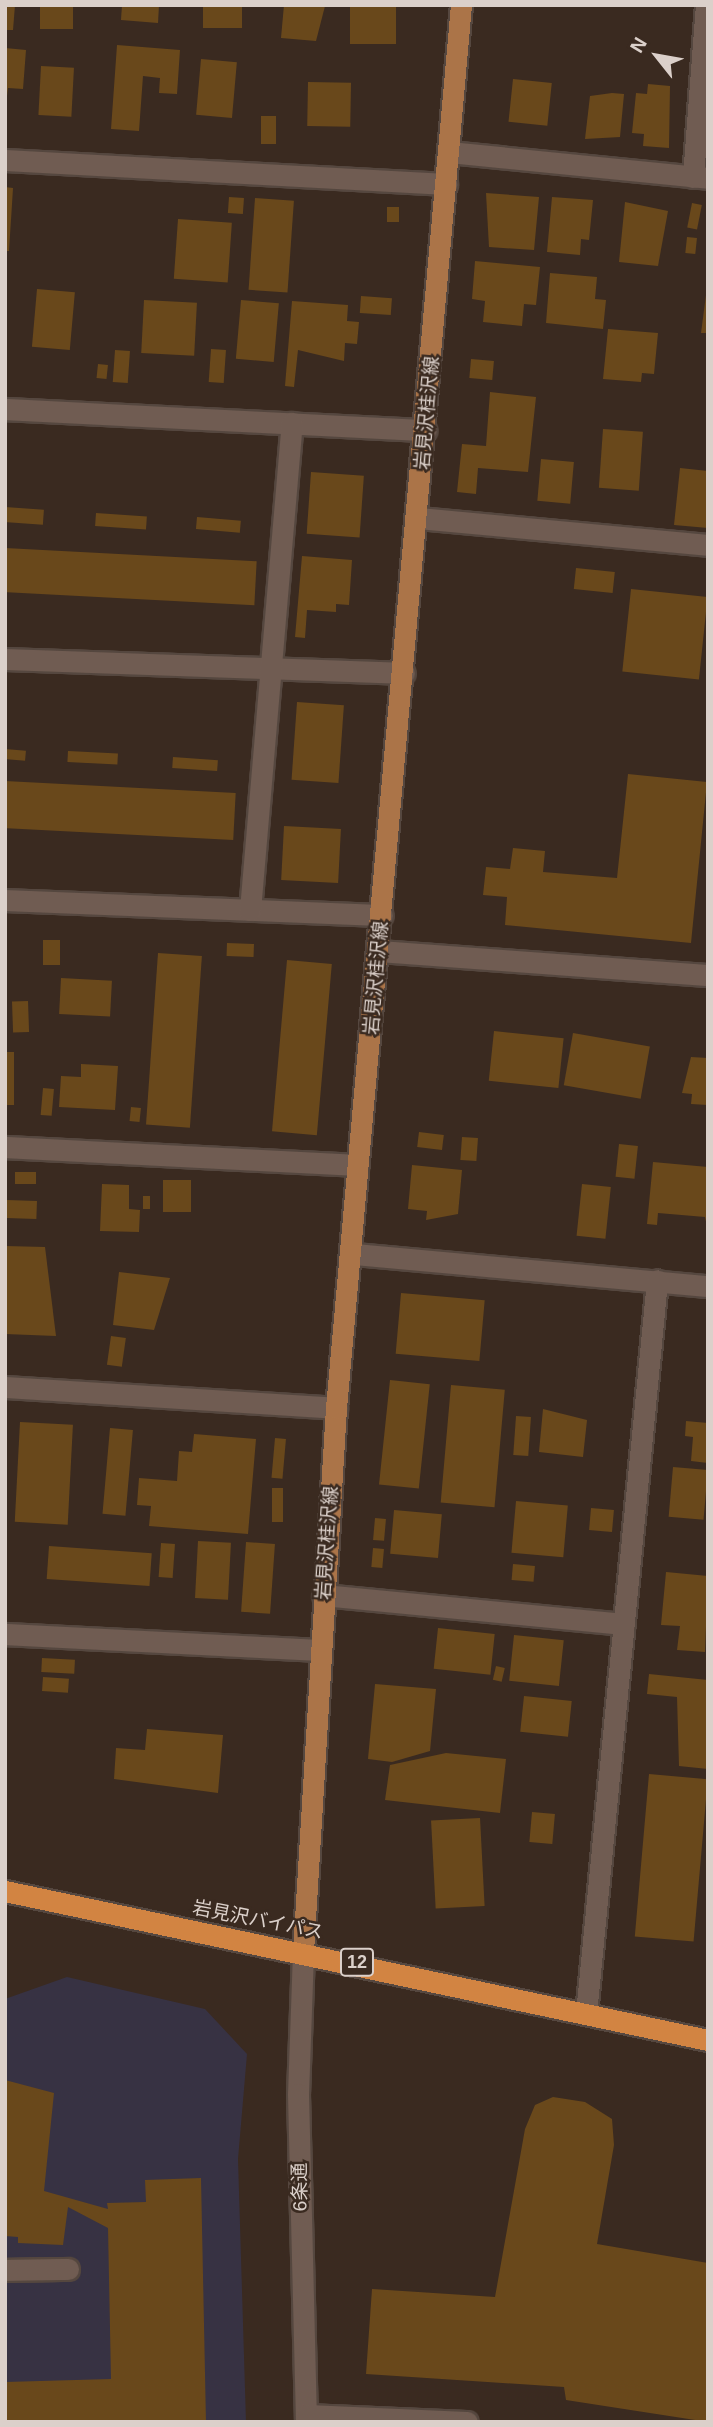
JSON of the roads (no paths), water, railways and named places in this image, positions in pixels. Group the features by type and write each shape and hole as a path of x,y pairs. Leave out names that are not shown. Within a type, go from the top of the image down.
{"highway":[{"name":"岩見沢バイパス","path":"5,1891 303,1952 708,2040"}],"main road":[{"name":"岩見沢桂沢線","path":"303,1952 319,1650 336,1408 354,1254 358,1165 418,518 461,5"}],"street":[{"path":"449,152 700,178 706,5"},
{"path":"5,160 446,184"},
{"path":"5,409 425,430"},
{"path":"250,910 292,423"},
{"path":"418,518 708,545"},
{"path":"5,659 404,673"},
{"path":"5,900 382,915"},
{"path":"379,951 706,975"},
{"path":"5,1147 358,1165"},
{"path":"354,1254 708,1286"},
{"path":"586,2014 657,1280"},
{"path":"5,1387 336,1408"},
{"path":"323,1595 624,1624"},
{"path":"5,1634 319,1650"},
{"name":"6条通","path":"303,1952 298,2094 306,2418"},
{"path":"5,2270 68,2270"},
{"path":"306,2418 467,2422"}]}
